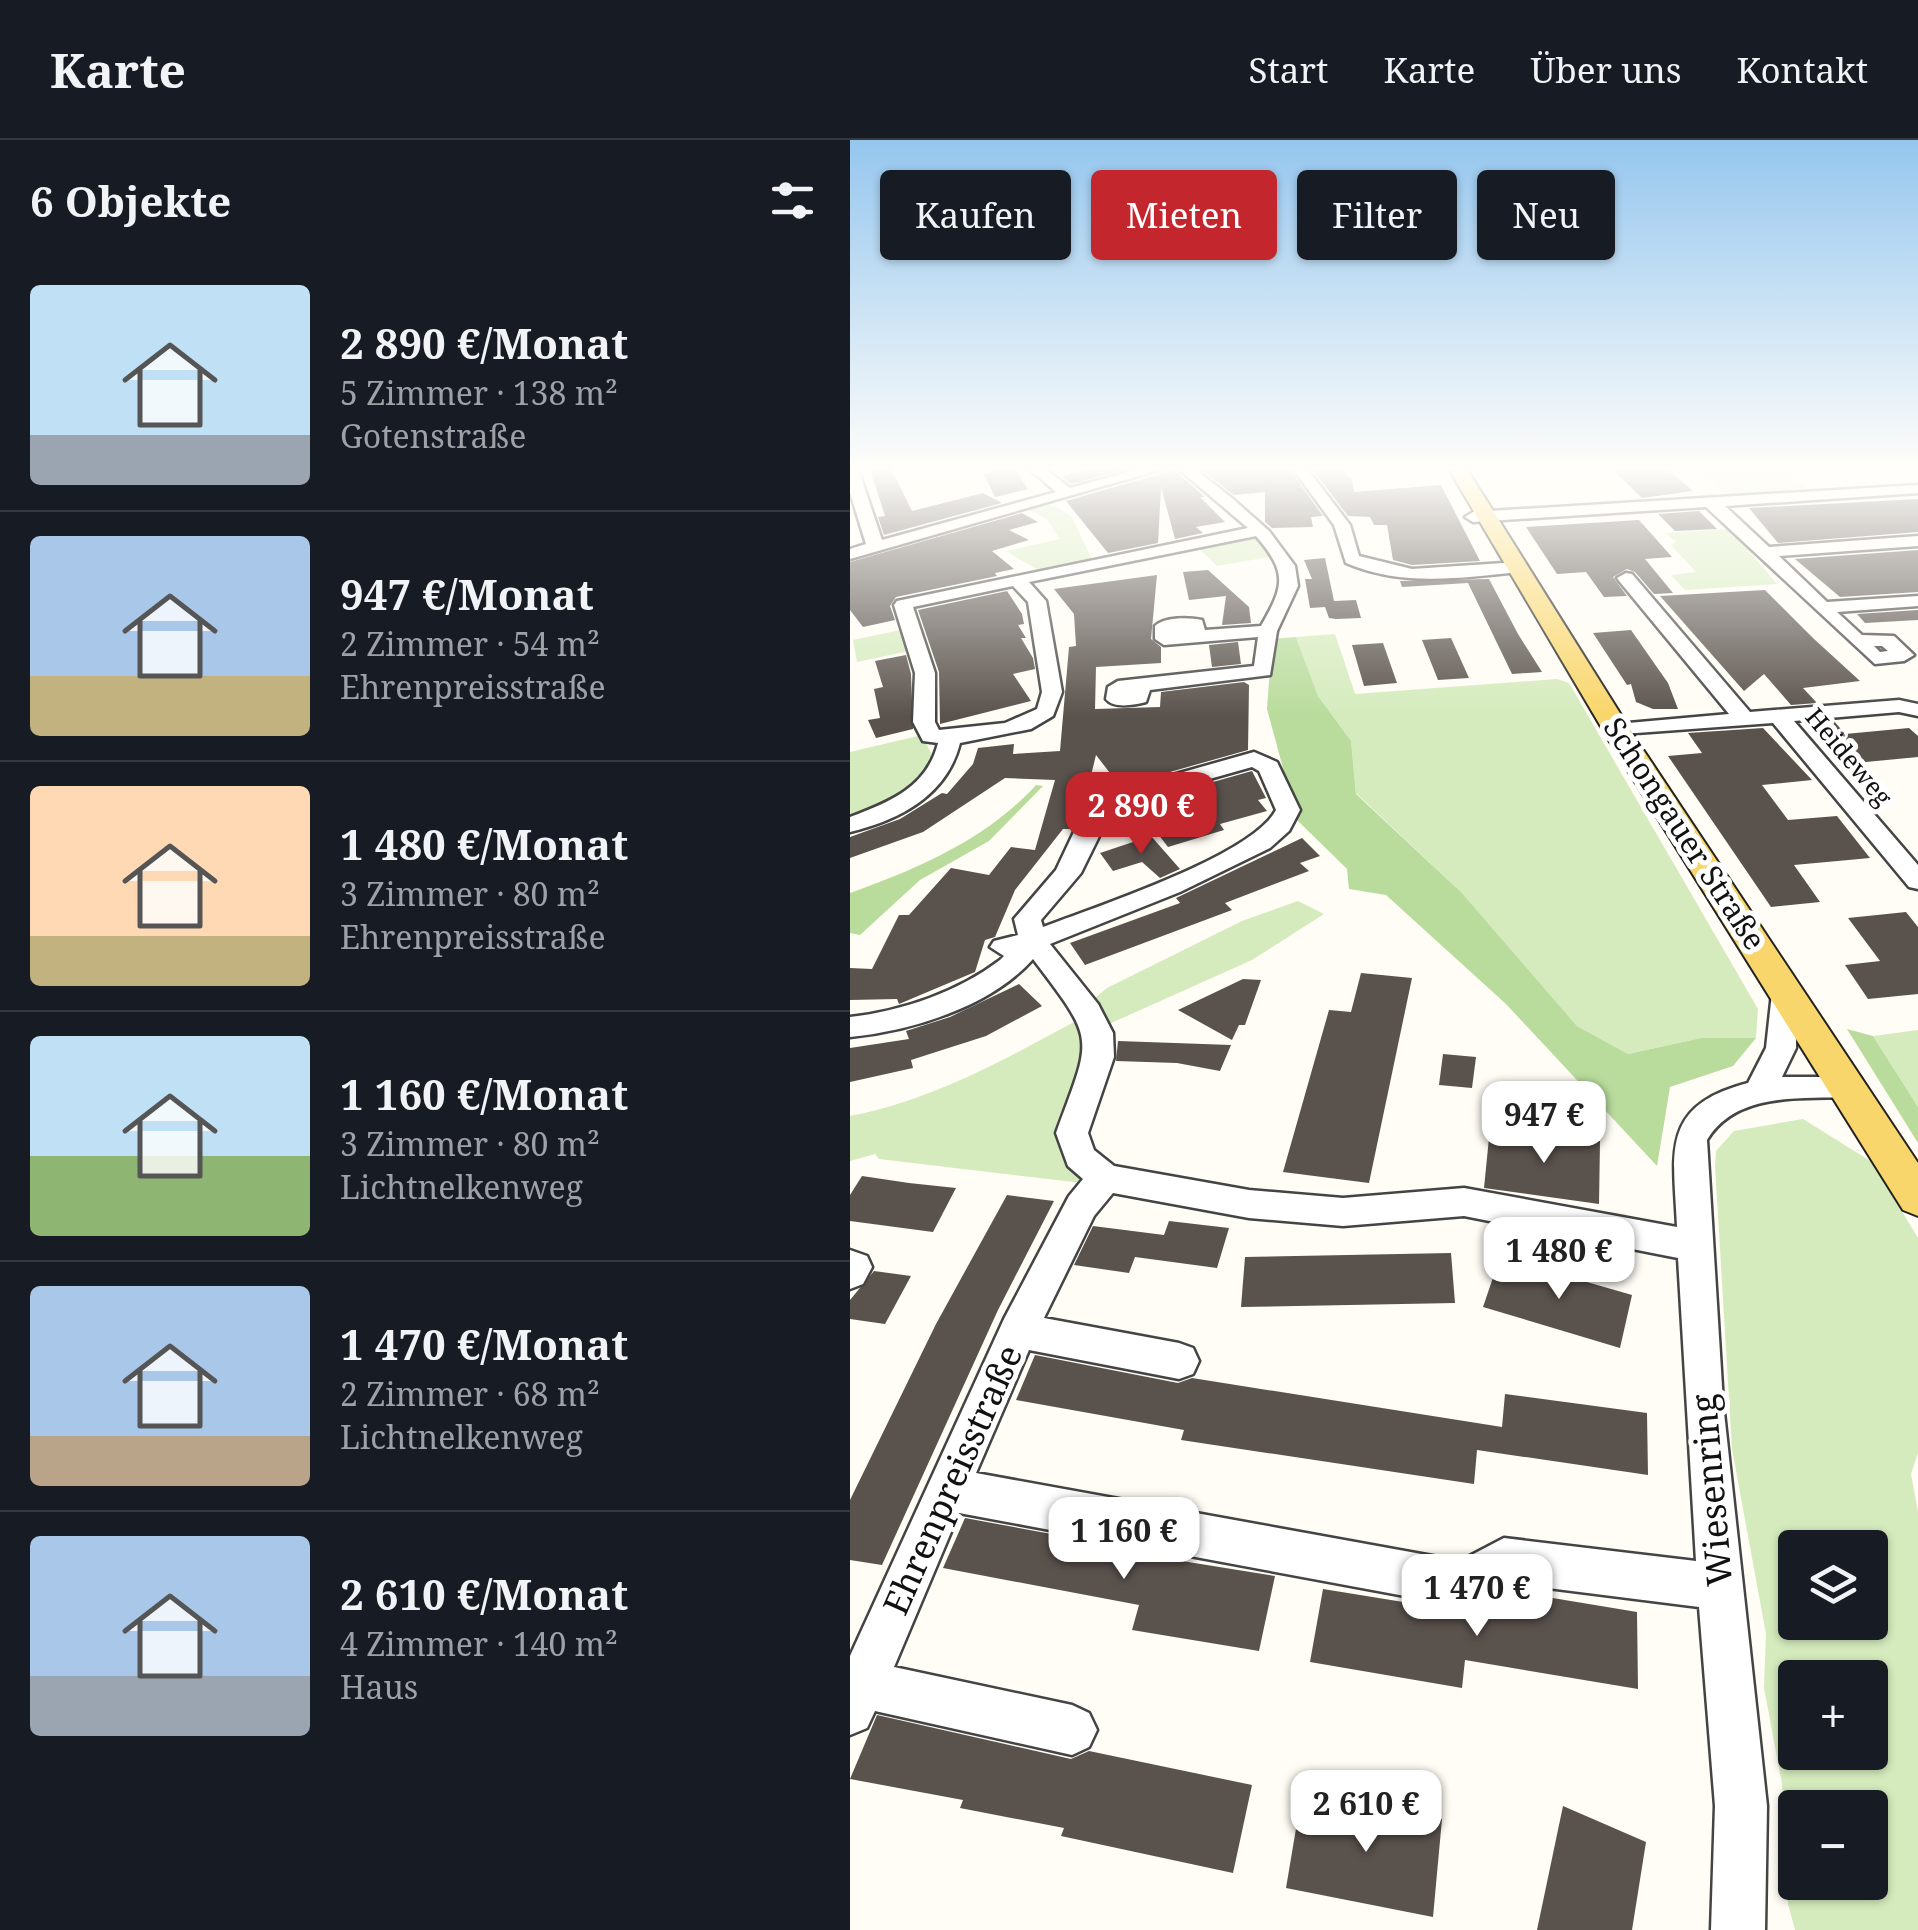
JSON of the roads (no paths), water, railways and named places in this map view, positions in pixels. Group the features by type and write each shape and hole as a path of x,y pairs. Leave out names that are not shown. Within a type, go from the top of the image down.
{"main road":[{"name":"Schongauer Straße","path":"1506,550 1616,730 1849,1085 1918,1198"}],"street":[{"path":"1017,580 1037,601 1052,692 1050,704 1043,716 950,741 931,736 924,722 925,677 903,605 1017,580 1167,550"},
{"path":"1140,684 1263,672 1268,631 1290,578 1287,566 1274,550"},
{"path":"1349,550 1352,559 1366,567 1421,572 1519,567"},
{"path":"1762,550 1857,641"},
{"path":"1765,552 1803,550"},
{"path":"1626,578 1743,717"},
{"path":"1822,608 1918,600"},
{"path":"1196,637 1268,631"},
{"path":"1616,730 1777,714 1916,709"},
{"name":"Heideweg","path":"1777,714 1918,881"},
{"path":"850,825 894,807 928,784 944,765 950,741"},
{"path":"850,1027 904,1018 1006,971 1027,919 1068,873 1094,815 1106,801 1254,758 1269,767 1288,810 1280,826 1261,843 1019,944"},
{"path":"1019,944 1088,1012 1098,1032 1099,1057 1072,1132 1080,1158 1105,1178 1249,1204 1343,1212 1464,1202 1616,1234 1694,1245"},
{"path":"1759,1091 1781,1048 1784,991"},
{"name":"Wiesenring","path":"1738,1930 1741,1806 1694,1245 1690,1138 1708,1109 1759,1091 1849,1085"},
{"name":"Ehrenpreisstraße","path":"1072,1730 856,1698 1018,1331 1081,1206 1105,1178"},
{"name":"Ehrenpreisstraße","path":"1018,1331 1179,1361"},
{"path":"950,1490 1464,1584 1504,1560 1721,1588"}]}
